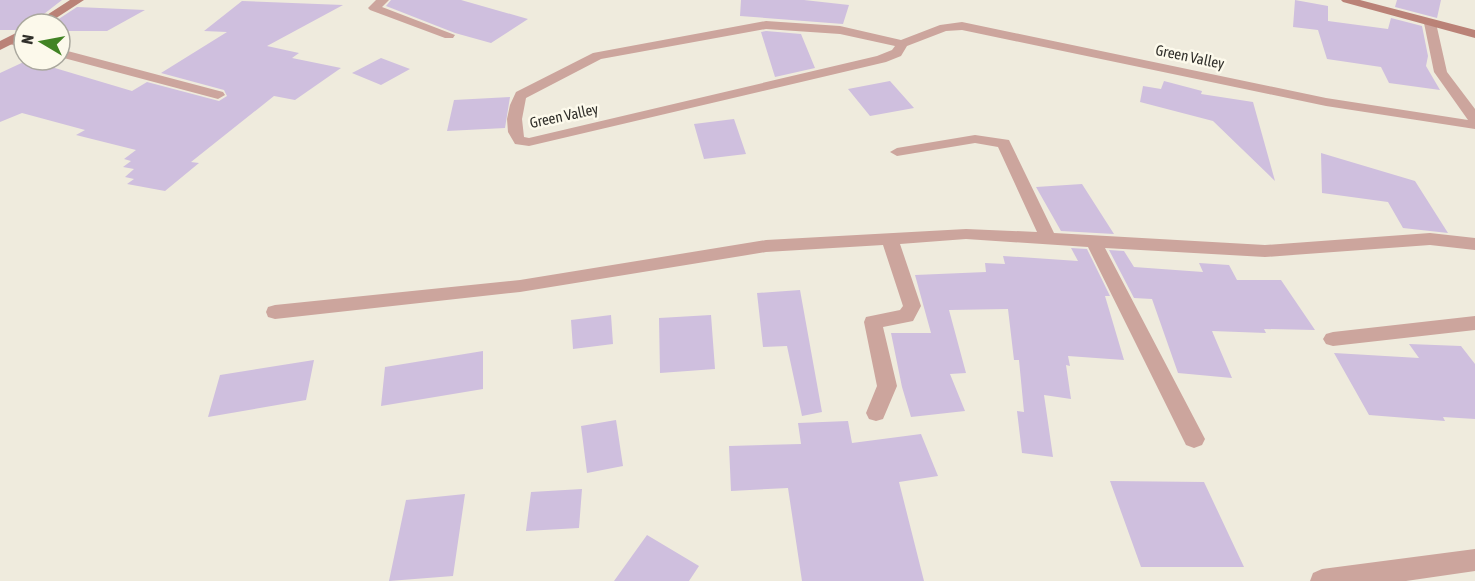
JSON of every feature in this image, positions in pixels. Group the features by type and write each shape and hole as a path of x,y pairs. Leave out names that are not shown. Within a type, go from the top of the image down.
{"main road":[{"path":"58,12 78,0"},
{"path":"1347,0 1475,34"}],"street":[{"path":"383,0 374,8 448,35"},
{"path":"1430,23 1441,72 1475,119"},
{"name":"Green Valley","path":"902,44 897,53 870,62 564,134 529,142 520,141 515,133 520,95 597,56 766,25 840,30 902,44 944,28 962,26 1326,102 1475,125"},
{"path":"72,56 218,95"},
{"path":"897,152 975,139 1004,143 1049,240"},
{"path":"275,312 520,286 766,246 966,234 1265,251 1430,239 1475,244"},
{"path":"876,413 887,386 873,322 906,316 912,306 890,240"},
{"path":"1094,242 1194,439"},
{"path":"1333,339 1475,323"},
{"path":"1322,581 1475,561"}],"building":[{"path":"0,0 62,0 46,12 12,12 12,30 0,30"},
{"path":"391,0 461,0 528,19 491,43 455,33 386,6"},
{"path":"741,0 804,0 849,5 843,24 740,16"},
{"path":"1295,0 1328,6 1328,21 1388,29 1391,18 1422,26 1428,56 1426,66 1440,90 1389,83 1381,67 1327,59 1318,30 1293,27"},
{"path":"1397,0 1441,0 1437,18 1395,7"},
{"path":"242,1 343,5 267,46 299,53 292,58 341,68 295,100 274,96 191,162 199,163 165,191 127,184 134,179 125,177 134,169 123,167 131,161 124,159 136,150 76,135 85,130 22,113 0,122 0,73 12,67 12,72 68,72 132,91 147,82 219,101 227,96 224,90 161,73 227,32 204,31"},
{"path":"77,7 145,10 107,31 72,31 72,12 69,12"},
{"path":"761,32 801,34 815,68 775,77"},
{"path":"381,58 410,69 381,85 352,73"},
{"path":"890,81 914,108 870,116 848,89"},
{"path":"1164,81 1202,91 1201,94 1253,102 1275,181 1213,121 1140,102 1143,86 1161,89"},
{"path":"510,97 505,128 447,131 454,100"},
{"path":"734,119 746,154 704,159 694,124"},
{"path":"1321,153 1415,181 1448,233 1403,228 1388,202 1322,193"},
{"path":"1082,184 1114,234 1061,231 1036,187"},
{"path":"1071,248 1087,249 1110,296 1105,296 1124,360 1068,356 1070,366 1066,365 1071,399 1044,395 1053,457 1022,453 1017,411 1024,412 1019,360 1014,360 1008,309 949,310 966,373 950,374 965,411 911,417 902,387 891,333 931,333 915,275 986,272 985,263 1005,264 1003,256 1078,261"},
{"path":"1109,250 1124,251 1134,267 1203,272 1199,263 1229,265 1237,280 1281,280 1315,330 1264,329 1266,333 1212,331 1232,378 1178,373 1152,299 1134,298"},
{"path":"800,290 822,412 802,416 787,346 763,347 757,293"},
{"path":"611,315 613,344 573,349 571,320"},
{"path":"711,315 715,369 660,373 659,318"},
{"path":"1409,344 1461,346 1475,364 1475,419 1443,417 1445,421 1369,415 1334,353 1419,358"},
{"path":"483,351 483,389 381,406 385,367"},
{"path":"314,360 306,400 208,417 220,375"},
{"path":"616,420 623,466 587,473 581,426"},
{"path":"848,421 852,443 921,434 938,476 899,482 924,581 802,581 788,488 731,491 729,446 801,444 798,423"},
{"path":"1110,481 1204,482 1244,567 1141,567"},
{"path":"582,489 579,528 526,531 531,492"},
{"path":"465,494 453,576 389,581 406,500"},
{"path":"647,535 699,566 689,581 614,581"}]}
